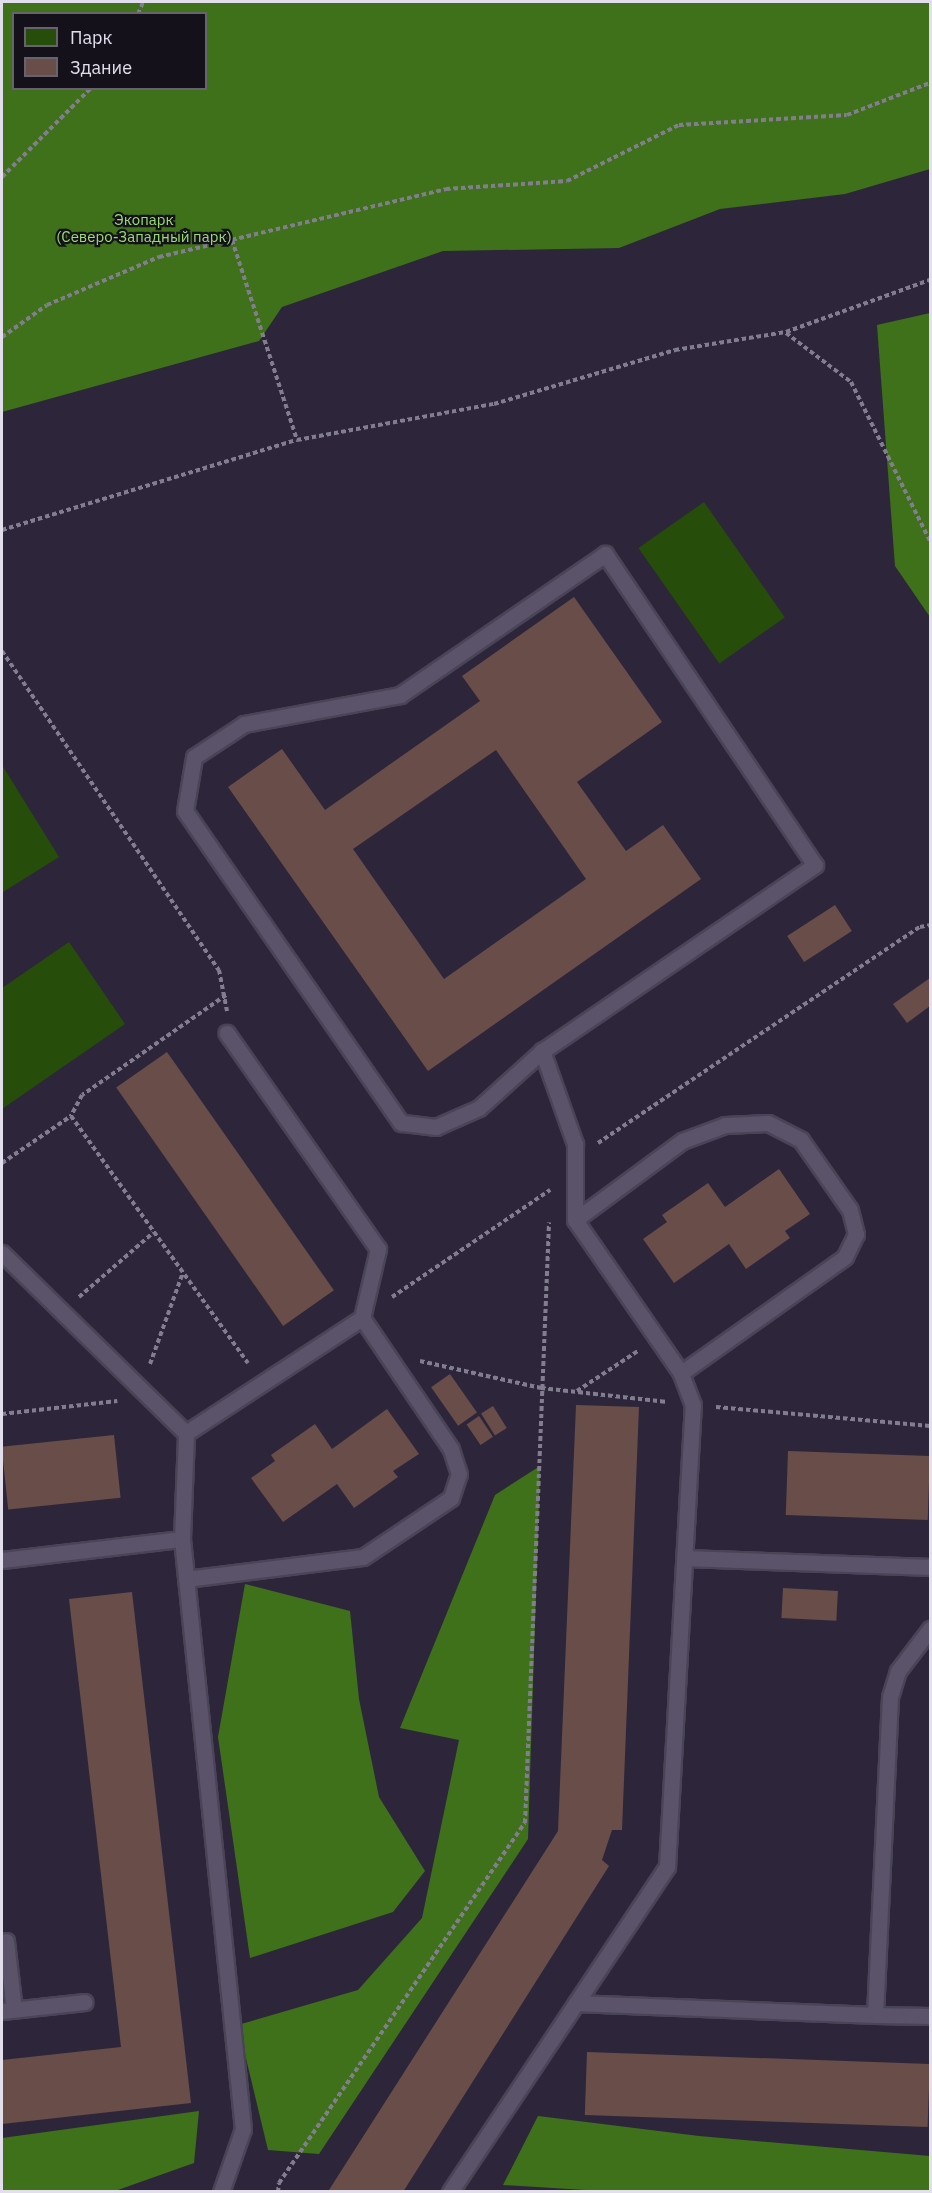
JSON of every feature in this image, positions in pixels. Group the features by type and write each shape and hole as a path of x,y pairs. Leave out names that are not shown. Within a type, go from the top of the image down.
{"lane":[{"path":"605,554 815,865 542,1051 479,1108 436,1127 401,1123 185,811 194,757 244,724 400,695 605,554"},
{"path":"186,1433 362,1318 378,1249 227,1033"},
{"path":"450,2192 667,1867 693,1404 681,1373 575,1220 575,1144 542,1051"},
{"path":"575,1220 682,1141 725,1125 768,1123 801,1140 850,1210 856,1234 845,1257 681,1373"},
{"path":"2,1253 186,1433 182,1539 243,2129 221,2192"},
{"path":"186,1579 363,1557 451,1498 459,1474 451,1449 362,1318"},
{"path":"2,1560 182,1539"},
{"path":"686,1558 930,1567"},
{"path":"875,2014 890,1697 898,1671 930,1629"},
{"path":"6,1941 8,2011 85,2002"},
{"path":"576,2003 930,2016"}],"path":[{"path":"2,337 47,305 138,266 232,240 446,189 567,181 679,125 847,115 930,83"},
{"path":"2,177 89,90"},
{"path":"232,240 297,440"},
{"path":"2,530 297,440 494,404 675,350 786,332 930,280"},
{"path":"786,332 851,382 930,541"},
{"path":"2,651 219,970 226,995 227,1033"},
{"path":"362,1318 551,1189 576,1163 607,1137 920,927 930,925"},
{"path":"2,1163 71,1116 82,1095 226,995"},
{"path":"71,1116 182,1274 264,1383"},
{"path":"550,1201 551,1189"},
{"path":"278,2192 279,2183 525,1822 550,1212"},
{"path":"61,1312 153,1233"},
{"path":"2,1414 144,1394 182,1274"},
{"path":"576,1392 657,1339"},
{"path":"386,1353 541,1388 930,1426"}],"green space":[{"name":"Экопарк (Северо-Западный парк)","path":"2,2 930,2 930,169 845,194 720,209 619,248 443,251 282,307 259,341 2,412"},
{"path":"930,313 930,617 895,566 877,325"},
{"path":"704,502 785,618 719,663 638,548"},
{"path":"2,765 59,857 3,892 2,889"},
{"path":"69,942 125,1024 2,1109 2,988"},
{"path":"540,1466 528,1839 319,2154 268,2150 238,2025 358,1990 422,1918 459,1740 400,1728 495,1495"},
{"path":"245,1584 350,1611 359,1699 379,1797 425,1871 393,1912 250,1958 218,1737"},
{"path":"199,2111 194,2163 115,2191 2,2191 2,2138"},
{"path":"538,2116 699,2136 930,2156 930,2191 618,2192 503,2185"}],"building":[{"path":"574,597 662,722 577,782 626,851 663,825 701,879 428,1071 228,787 282,749 325,810 480,701 462,676","holes":["496,750 586,879 444,979 353,849"]},
{"path":"835,905 852,931 804,962 787,936"},
{"path":"930,978 930,1006 907,1023 893,1004"},
{"path":"167,1052 334,1290 283,1326 116,1088"},
{"path":"779,1169 810,1214 785,1231 790,1238 746,1269 729,1244 674,1283 643,1239 667,1222 662,1215 708,1183 725,1207"},
{"path":"450,1374 477,1413 458,1426 431,1387"},
{"path":"576,1405 639,1407 622,1830 612,1830 602,1860 609,1866 403,2192 332,2192 329,2190 558,1831"},
{"path":"493,1406 507,1428 495,1435 481,1413"},
{"path":"387,1409 419,1454 393,1471 398,1477 354,1508 337,1484 283,1522 251,1478 275,1461 271,1455 315,1424 332,1449"},
{"path":"479,1416 493,1437 481,1445 467,1424"},
{"path":"114,1435 121,1498 8,1509 2,1447"},
{"path":"788,1451 930,1456 928,1520 786,1515"},
{"path":"783,1588 838,1591 836,1621 781,1618"},
{"path":"132,1592 191,2103 2,2124 2,2060 121,2047 69,1599"},
{"path":"587,2052 930,2064 928,2127 585,2115"}]}
